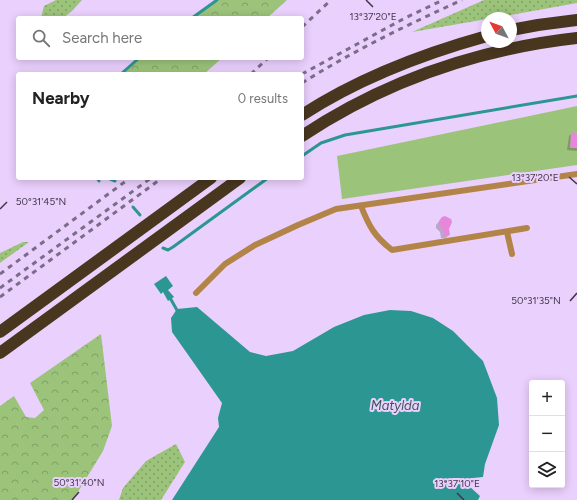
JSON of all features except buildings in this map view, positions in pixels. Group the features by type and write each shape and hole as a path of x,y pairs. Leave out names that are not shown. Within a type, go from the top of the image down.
{"highway":[{"path":"517,29 538,24 577,20"},
{"path":"304,114 322,102 400,64 447,46 481,38"},
{"path":"304,135 330,117 368,97 409,79 453,63 495,52 557,40 577,38"},
{"path":"0,332 207,180"},
{"path":"0,353 237,180"}],"lane":[{"path":"196,293 225,264 255,245 336,209 577,174"},
{"path":"361,206 368,224 380,240 392,250 527,228"},
{"path":"507,232 512,254"}],"green space":[{"path":"56,0 82,0 66,16 42,16 44,6"},
{"path":"217,0 287,0 269,16 195,16"},
{"path":"484,0 577,0 577,3 517,14 517,12 481,12 481,20 412,32"},
{"path":"137,60 220,60 206,72 123,72"},
{"path":"577,106 577,165 342,199 337,156"},
{"path":"23,242 29,242 0,263 0,253"},
{"path":"101,334 112,426 103,451 73,500 0,500 0,406 14,396 26,417 35,418 44,410 30,383"},
{"path":"176,444 185,462 161,500 119,500 123,488 146,461"}],"water":[{"path":"166,276 173,286 168,290 174,297 168,301 163,292 161,294 154,284"},
{"name":"Matylda","path":"197,307 250,352 266,356 293,351 334,327 364,315 390,310 411,311 433,318 453,331 483,361 497,398 499,425 485,464 483,477 473,478 469,486 480,496 478,500 172,500 219,427 218,418 222,403 172,332 171,318 177,309"}],"waterway":[{"name":"Matylda","path":"195,16 217,0"},
{"name":"Matylda","path":"123,72 137,60"},
{"path":"304,155 321,143 345,135 577,96"},
{"path":"163,248 168,250 173,247 265,180"},
{"path":"133,207 140,215"},
{"path":"169,296 178,312"}],"railway":[{"path":"304,25 331,0"},
{"path":"304,73 405,18 443,0"},
{"path":"304,82 380,39 462,0"},
{"path":"253,72 266,60"},
{"path":"0,274 127,180"},
{"path":"0,288 148,180"},
{"path":"0,297 159,180"}]}
